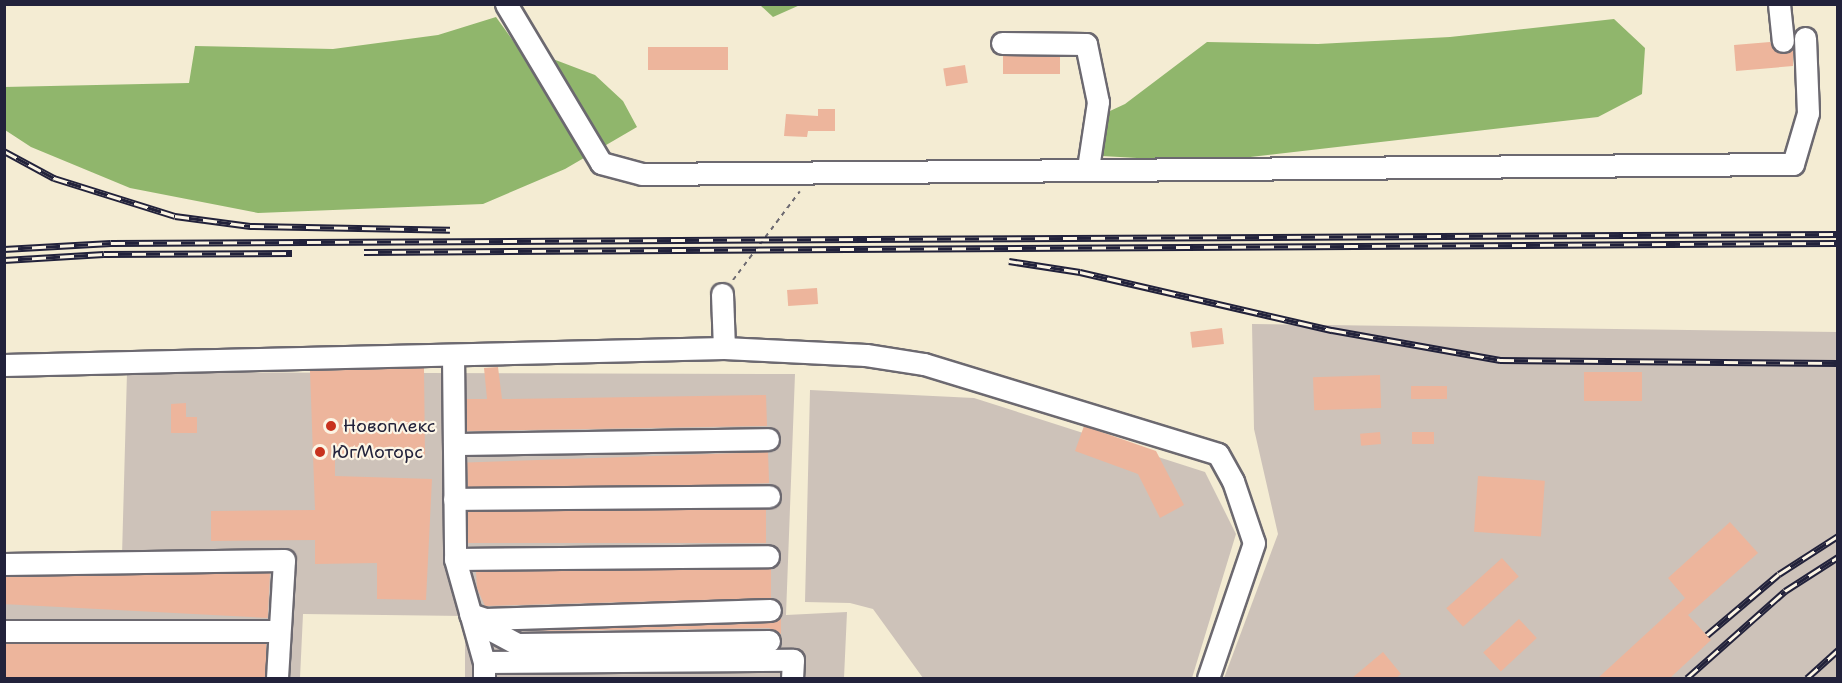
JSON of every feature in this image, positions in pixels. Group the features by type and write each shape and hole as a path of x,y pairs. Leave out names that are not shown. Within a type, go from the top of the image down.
{"street":[{"path":"506,4 601,163 642,174 1088,168 1792,165 1808,113 1805,38"},
{"path":"1779,4 1783,41"},
{"path":"1002,43 1086,44 1098,102 1088,168"},
{"path":"722,294 724,348"},
{"path":"4,365 724,348 866,355 924,364 1218,454 1233,480 1254,543 1208,678"},
{"path":"453,355 455,559 478,617 484,670 793,660 792,678"},
{"path":"454,444 768,439"},
{"path":"454,499 769,496"},
{"path":"455,559 768,556"},
{"path":"4,564 284,560 277,678"},
{"path":"478,617 770,610"},
{"path":"478,617 493,631 517,645 769,641"},
{"path":"4,631 279,631"}],"path":[{"path":"722,294 799,195 807,172"}],"shaded area":[{"path":"1252,324 1837,332 1837,678 1224,678 1278,534 1254,429"},
{"path":"127,372 795,374 786,615 847,612 844,678 465,678 465,616 303,614 300,678 5,678 4,558 122,556"},
{"path":"810,390 974,398 1205,472 1236,534 1192,678 923,678 873,609 850,603 805,602"}],"green space":[{"path":"760,5 800,5 773,17"},
{"path":"496,17 516,45 595,75 623,101 637,127 565,169 483,204 258,213 130,188 31,147 5,130 4,87 189,83 195,46 333,49 438,35"},
{"path":"1614,19 1645,48 1642,94 1598,117 1207,162 1102,156 1082,124 1125,104 1207,42 1318,44 1450,37"}],"building":[{"path":"1770,42 1778,53 1793,49 1793,66 1736,71 1734,45"},
{"path":"648,47 728,47 728,70 648,70"},
{"path":"1003,56 1060,56 1060,74 1003,74"},
{"path":"965,65 968,83 946,86 943,68"},
{"path":"818,109 835,109 835,131 808,131 807,137 784,136 786,114 818,116"},
{"path":"817,288 818,304 788,306 787,290"},
{"path":"1222,328 1224,344 1192,348 1190,332"},
{"path":"498,367 502,399 766,395 767,426 466,431 466,399 487,399 484,368"},
{"path":"424,368 425,457 335,458 335,476 432,479 426,600 377,599 377,563 315,564 315,540 211,541 211,511 315,510 310,371"},
{"path":"1584,372 1642,372 1642,401 1584,401"},
{"path":"1380,375 1381,408 1314,410 1313,377"},
{"path":"1411,386 1447,386 1447,399 1411,399"},
{"path":"186,403 186,417 197,417 197,433 171,433 171,404"},
{"path":"1084,426 1156,451 1184,505 1160,518 1138,474 1075,451"},
{"path":"1380,432 1381,444 1361,446 1360,434"},
{"path":"1412,432 1434,432 1434,444 1412,444"},
{"path":"768,452 769,483 468,493 467,463"},
{"path":"1478,476 1545,481 1541,537 1474,532"},
{"path":"467,509 766,509 766,543 467,543"},
{"path":"1730,522 1758,553 1688,615 1711,640 1670,678 1598,678 1685,598 1668,578"},
{"path":"1502,558 1519,577 1463,627 1446,608"},
{"path":"4,559 270,573 268,618 4,604"},
{"path":"771,568 771,598 485,606 477,588 476,572"},
{"path":"781,617 781,634 769,628 519,631 770,623"},
{"path":"1519,619 1537,638 1501,671 1483,652"},
{"path":"4,644 266,644 266,678 4,678"},
{"path":"1383,652 1401,674 1396,678 1352,678"}],"railway":[{"path":"4,151 54,178 175,216 250,226 450,230"},
{"path":"4,249 111,243 1838,234"},
{"path":"364,252 1838,243"},
{"path":"4,260 104,254 292,253"},
{"path":"1009,261 1080,272 1332,330 1500,360 1838,363"},
{"path":"1707,635 1779,574 1838,536"},
{"path":"1687,678 1785,591 1838,557"},
{"path":"1807,678 1838,650"}],"place":[{"name":"Новоплекс","path":"331,426"},
{"name":"ЮгМоторс","path":"320,452"}]}
